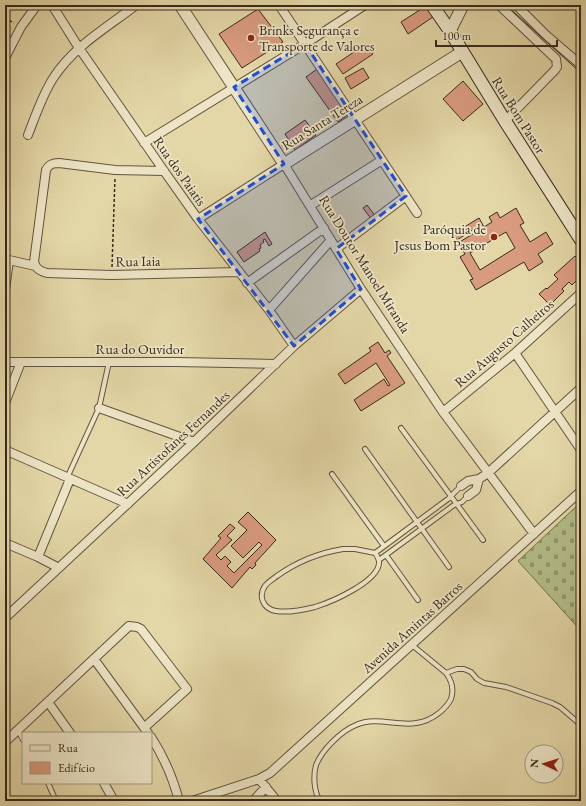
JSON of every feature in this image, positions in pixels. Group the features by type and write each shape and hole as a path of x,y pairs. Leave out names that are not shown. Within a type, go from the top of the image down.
{"main road":[{"name":"Rua Bom Pastor","path":"437,7 462,52 504,121 581,240"}],"street":[{"path":"5,58 21,27 37,5"},
{"name":"Rua dos Paiatis","path":"52,5 79,48 144,143 198,219 269,310 294,346"},
{"path":"28,135 53,78 68,59 79,48 136,5"},
{"name":"Rua Doutor Manoel Miranda","path":"180,5 284,164 361,289 443,412 534,534"},
{"path":"279,5 417,213"},
{"path":"144,143 305,44 365,5"},
{"path":"450,31 463,5"},
{"path":"499,5 556,59 558,63 555,70 504,121"},
{"path":"520,6 546,35 581,65"},
{"name":"Rua Santa Tereza","path":"198,219 462,52"},
{"path":"310,206 382,160"},
{"path":"36,268 34,262 46,170 50,165 53,163 59,163 116,170 164,171"},
{"path":"336,249 406,196"},
{"path":"247,283 324,228"},
{"path":"269,310 331,240"},
{"path":"5,290 7,259"},
{"name":"Rua Iaia","path":"7,259 47,273 112,275 238,272"},
{"name":"Rua Artistofanes Fernandes","path":"5,618 194,442 294,346 361,289"},
{"name":"Rua Augusto Calheiros","path":"443,412 514,353 581,293"},
{"path":"514,353 581,450"},
{"name":"Rua do Ouvidor","path":"5,362 276,364"},
{"path":"5,403 21,362"},
{"path":"461,486 468,480 479,479 488,473 554,411 581,388"},
{"path":"99,408 194,442"},
{"path":"5,450 128,504"},
{"path":"38,557 69,479"},
{"path":"468,496 476,490 479,479"},
{"name":"Avenida Amintas Barros","path":"192,801 259,779 270,773 581,491"},
{"path":"5,543 59,568"},
{"path":"5,742 126,628 133,626 141,629 187,689 147,730 94,659"},
{"path":"48,702 69,732"},
{"path":"152,739 167,766 175,785 179,801"},
{"path":"259,779 277,801"},
{"path":"105,784 114,801"},
{"path":"253,801 266,787"}],"lane":[{"path":"69,479 99,408 109,362"},
{"path":"401,428 483,540"},
{"path":"365,450 418,522 448,566"},
{"path":"332,474 384,546"},
{"path":"375,553 418,522 451,496 461,486"},
{"path":"379,560 375,553 355,549 343,549 317,554 289,567 266,586 262,593 262,601 274,611 297,610 314,607 344,595 368,579 377,569 379,560 456,504 462,502 468,496"},
{"path":"386,555 418,600"},
{"path":"320,801 314,778 315,768 325,749 344,733 356,725 370,721 411,724 424,722 434,717 446,707 451,697 452,686 450,679 446,673 412,645"},
{"path":"446,673 457,669 464,669 472,672 484,683 506,687 552,703 560,707 581,725"},
{"path":"18,730 22,738"},
{"path":"48,784 56,801"}],"path":[{"path":"5,18 21,27"},
{"path":"112,275 116,170"}],"highlighted area":[{"path":"305,44 406,196 336,249 361,289 294,346 198,219 284,164 234,87"}],"green space":[{"path":"581,502 581,631 518,561"}],"building":[{"path":"426,6 433,17 408,34 401,22"},
{"name":"Brinks Segurança e Transporte de Valores","path":"258,9 283,42 242,68 219,34"},
{"path":"366,44 373,54 343,74 336,64"},
{"path":"363,68 369,78 351,89 345,78"},
{"path":"317,69 349,114 338,122 306,77"},
{"path":"463,81 483,104 463,121 443,99"},
{"path":"305,120 316,135 295,150 285,134"},
{"path":"367,205 376,217 372,220 363,208"},
{"path":"516,208 524,223 520,225 530,242 546,232 553,244 538,254 543,262 529,271 524,262 476,290 470,280 473,279 460,257 465,254 458,243 476,232 474,229 457,240 453,234 479,218 484,227 492,222 489,217 497,212 500,218","holes":["506,232 515,248 480,270 470,253"]},
{"path":"265,232 272,244 269,246 265,239 263,240 264,242 260,245 260,251 244,262 237,252"},
{"path":"575,256 581,262 581,276 572,285 569,282 562,289 564,291 550,305 539,294 558,279 554,275"},
{"path":"378,342 385,353 389,350 391,353 387,356 405,383 361,411 354,400 384,379 388,386 390,385 376,363 345,384 338,374 371,351 369,348"},
{"path":"248,512 276,540 255,563 256,565 252,569 250,567 232,588 203,559 221,538 218,536 230,524 235,528 227,536 232,540 216,555 221,560 225,556 231,562 227,566 234,573 262,545 259,542 243,558 231,546 247,530 238,522"}],"tram line":[{"path":"506,5 581,73"}],"place":[{"name":"Brinks Segurança e Transporte de Valores","path":"251,38"},
{"name":"Paróquia de Jesus Bom Pastor","path":"494,237"}]}
